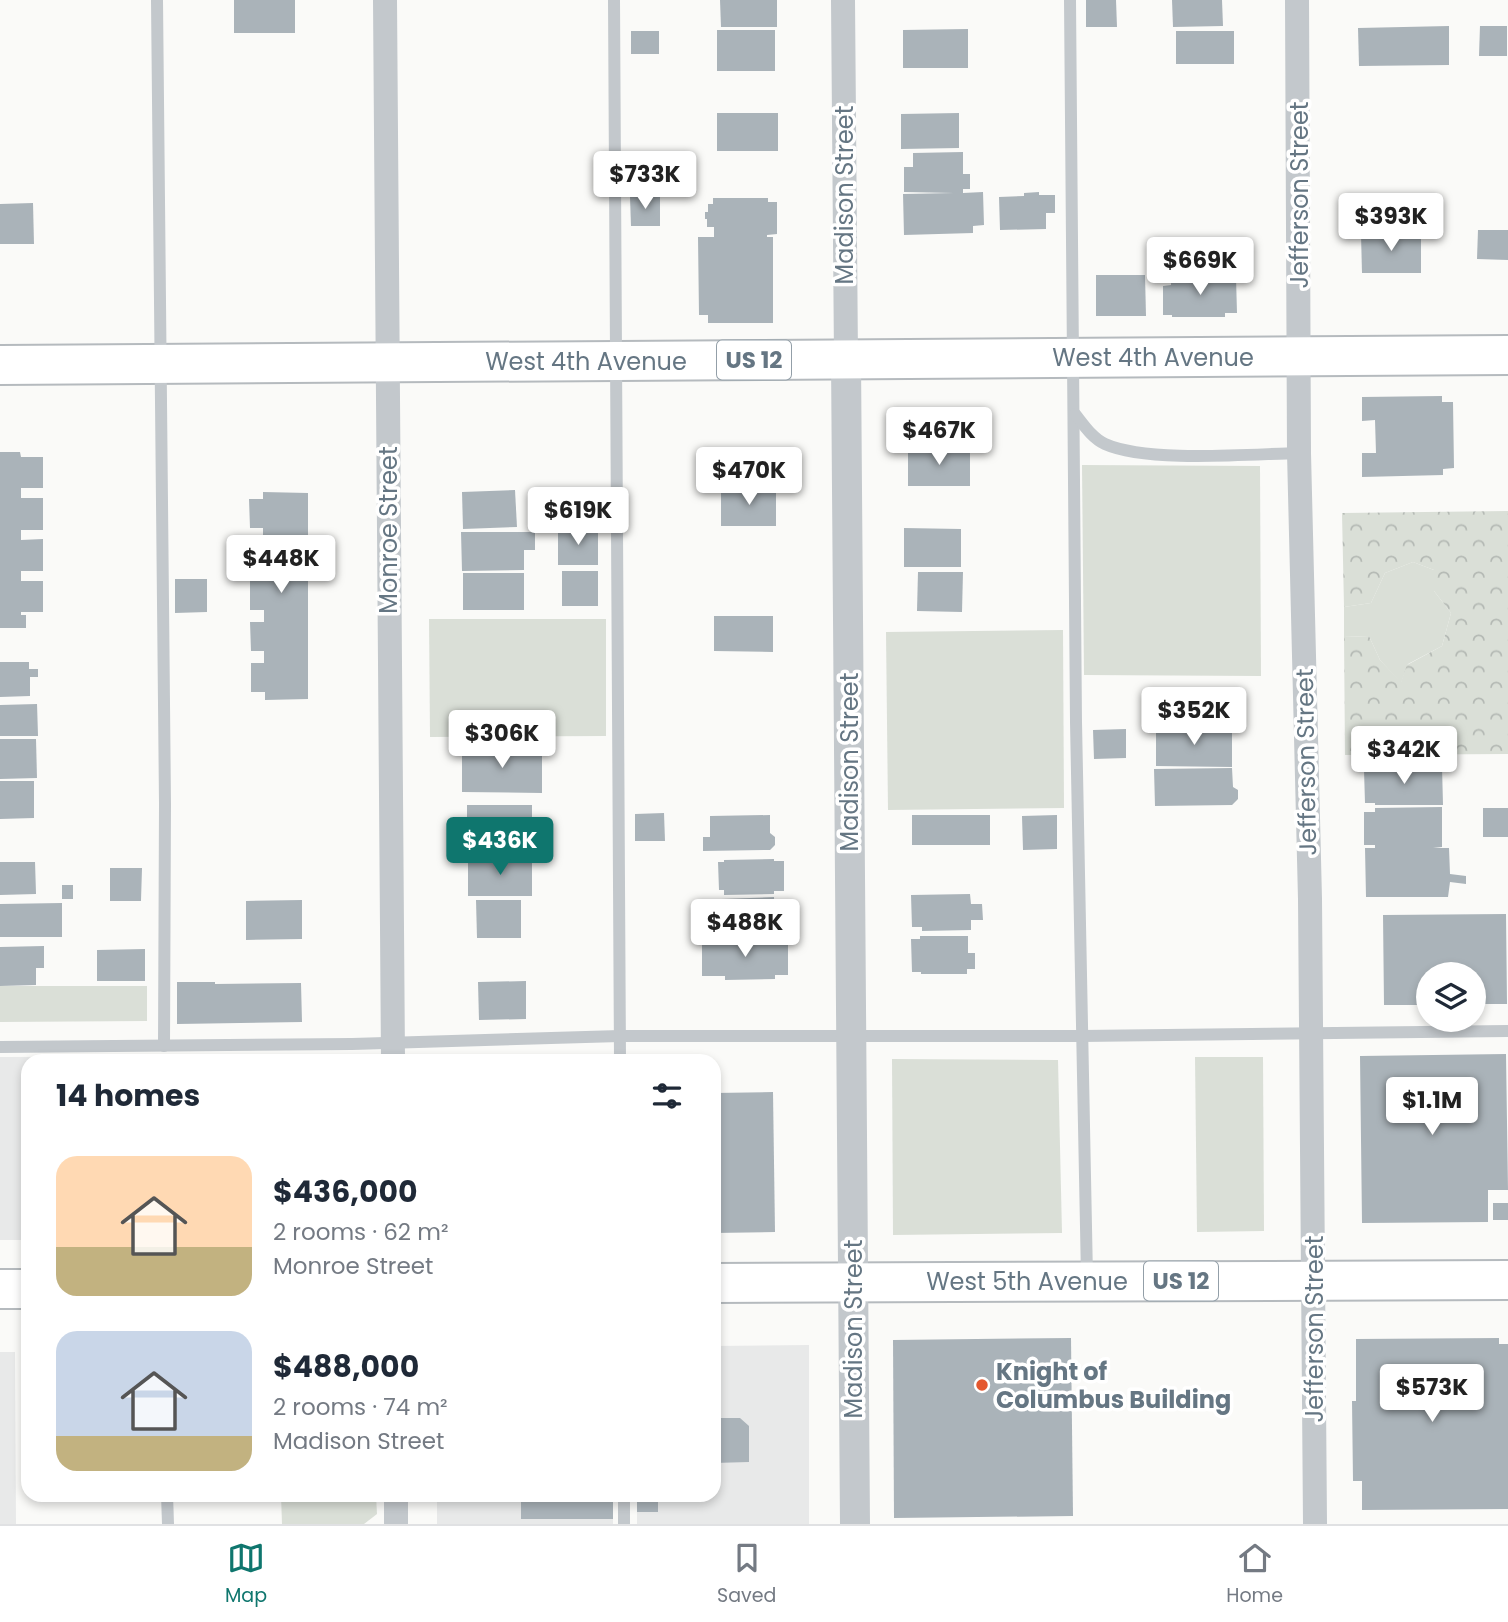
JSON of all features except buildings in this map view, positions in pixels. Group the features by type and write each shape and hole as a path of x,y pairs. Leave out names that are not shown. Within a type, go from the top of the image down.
{"main road":[{"name":"West 4th Avenue","path":"0,365 1508,355"},
{"name":"West 5th Avenue","path":"721,1283 1508,1280"},
{"path":"0,1289 21,1289"}],"street":[{"name":"Monroe Street","path":"385,0 393,1051"},
{"name":"Madison Street","path":"843,0 855,1524"},
{"name":"Jefferson Street","path":"1297,0 1299,453 1311,1033 1315,1524"},
{"path":"396,1502 396,1524"}],"lane":[{"path":"157,0 165,804 164,1045"},
{"path":"614,0 620,1054"},
{"path":"1070,0 1076,709 1087,1281"},
{"path":"1075,414 1102,443 1130,451 1186,455 1299,453"},
{"path":"0,1047 164,1045 393,1051 620,1037 1082,1037 1508,1031"},
{"path":"167,1502 168,1524"},
{"path":"624,1502 624,1524"}],"shaded area":[{"path":"0,1057 21,1057 21,1240 0,1240"},
{"path":"809,1345 809,1524 637,1524 637,1502 721,1502 721,1346"},
{"path":"0,1352 15,1352 16,1524 0,1524"},
{"path":"437,1502 613,1502 613,1524 437,1524"}],"green space":[{"path":"1082,465 1260,466 1261,676 1084,675"},
{"path":"1508,511 1508,754 1345,755 1344,637 1369,636 1380,660 1401,682 1407,665 1442,646 1451,613 1434,591 1434,570 1413,562 1385,573 1371,603 1344,607 1342,513"},
{"path":"1413,562 1434,570 1434,591 1451,613 1442,646 1408,664 1401,683 1380,660 1369,636 1344,637 1344,607 1371,603 1385,573"},
{"path":"429,619 606,619 606,736 430,737"},
{"path":"1063,630 1064,808 888,810 886,632"},
{"path":"0,986 147,986 147,1021 0,1022"},
{"path":"1195,1057 1263,1057 1264,1231 1197,1232"},
{"path":"892,1059 1058,1060 1062,1233 893,1235"},
{"path":"281,1502 376,1502 377,1514 364,1524 282,1524"}],"place":[{"name":"Knight of Columbus Building","path":"982,1385"}]}
